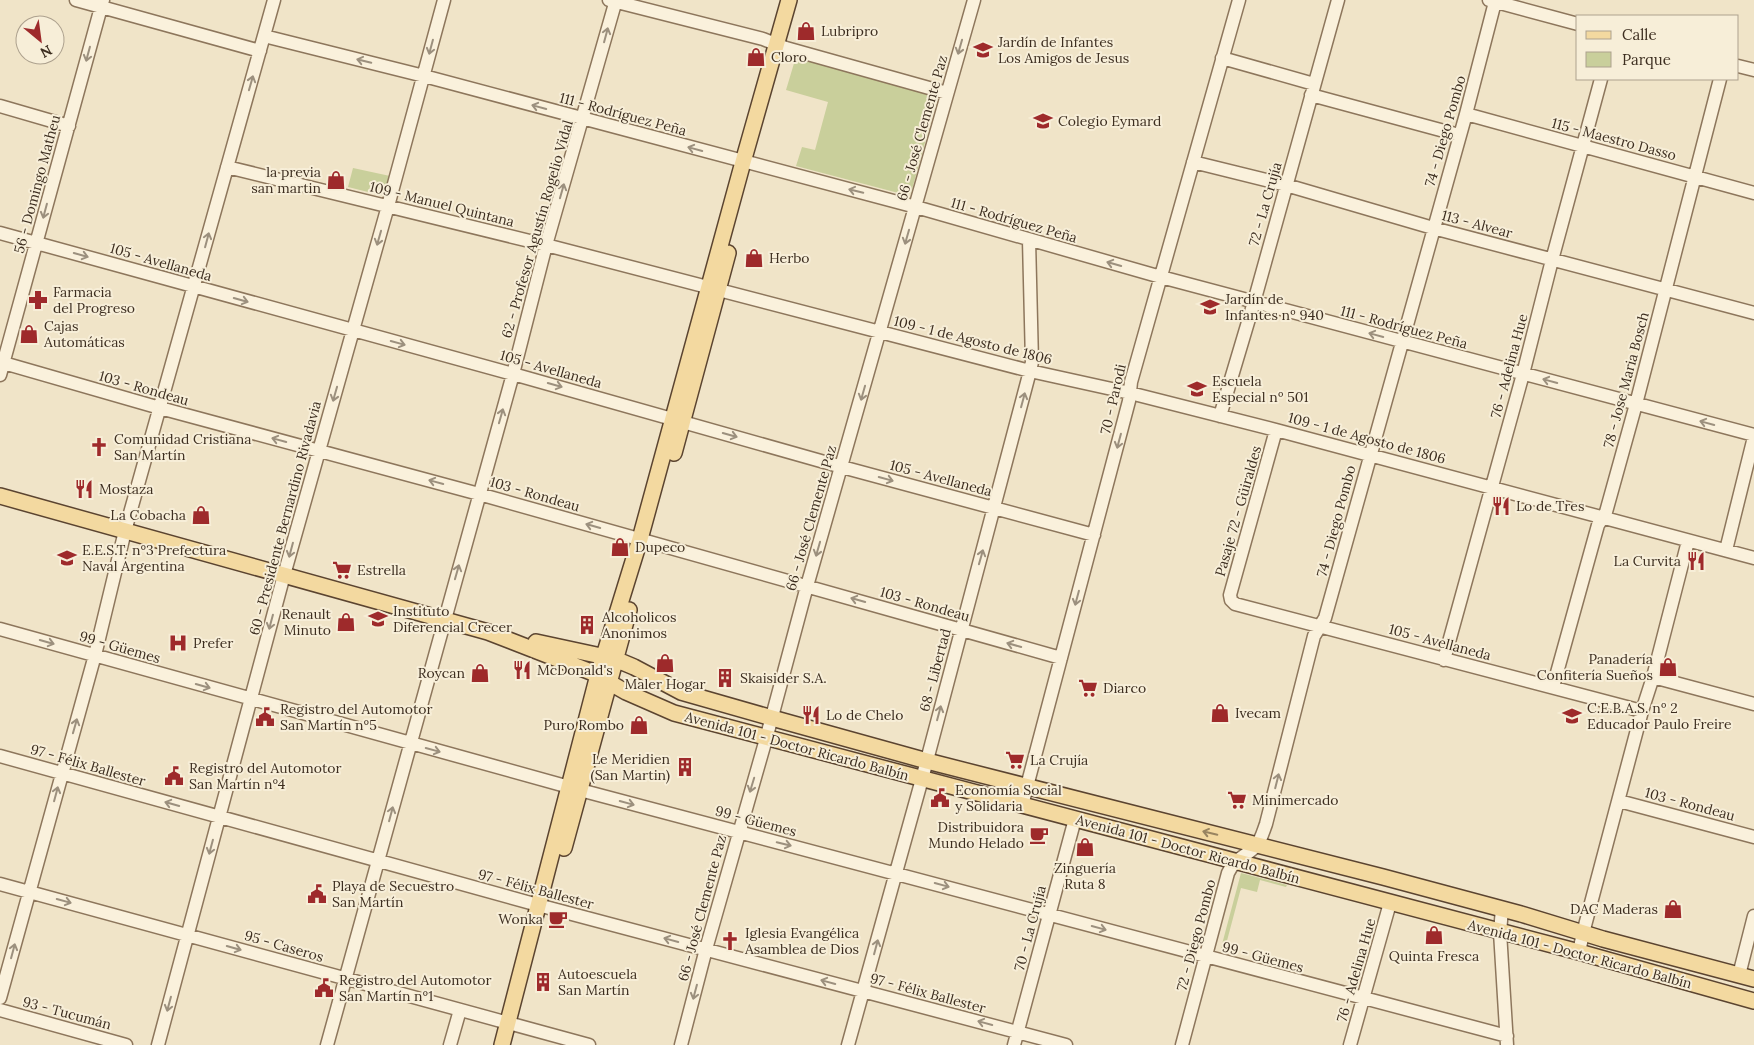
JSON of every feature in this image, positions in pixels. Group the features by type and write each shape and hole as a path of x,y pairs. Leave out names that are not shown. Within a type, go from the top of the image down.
{"main road":[{"path":"781,47 789,0"},
{"path":"512,1045 513,1025 604,679 678,420 747,163 781,47 800,0"},
{"name":"Avenida 101 - Doctor Ricardo Balbín","path":"0,496 488,632 555,657 667,711 766,739 1579,952 1754,1001"},
{"name":"Avenida 101 - Doctor Ricardo Balbín","path":"488,632 610,658 634,667 681,692 926,761 1194,830 1257,844 1754,979"},
{"path":"502,1045 513,1025"}],"street":[{"path":"76,0 102,4 260,51"},
{"path":"0,998 95,655 125,531 274,0"},
{"name":"60 - Presidente Bernardino Rivadavia","path":"158,1045 284,575 444,0"},
{"name":"66 - José Clemente Paz","path":"681,1045 738,832 772,718 807,586 974,0"},
{"name":"70 - Parodi","path":"1022,806 1129,402 1131,382 1239,0"},
{"name":"72 - La Crujía","path":"1220,416 1254,302 1338,0"},
{"path":"614,1 763,39 781,47 947,93"},
{"name":"62 - Profesor Agustín Rogelio Vidal","path":"327,1045 614,1"},
{"path":"1492,1 1576,23"},
{"name":"74 - Diego Pombo","path":"1257,844 1263,835 1314,636 1324,618 1458,136 1466,114 1492,1"},
{"name":"56 - Domingo Matheu","path":"1,367 102,4"},
{"name":"111 - Rodríguez Peña","path":"264,36 424,76 916,207 1160,278 1754,436"},
{"path":"1222,58 1458,136"},
{"path":"1739,66 1754,70"},
{"name":"76 - Adelina Hue","path":"1444,660 1523,374 1601,80"},
{"name":"78 - Jose Maria Bosch","path":"1553,687 1598,525 1606,512 1636,404 1720,80"},
{"path":"0,106 69,126"},
{"name":"115 - Maestro Dasso","path":"1466,114 1754,193"},
{"name":"113 - Alvear","path":"1193,162 1286,185 1433,228 1754,313"},
{"name":"109 - Manuel Quintana","path":"227,167 714,288"},
{"name":"105 - Avellaneda","path":"0,233 513,374 842,467 1094,535"},
{"name":"68 - Libertad","path":"848,1045 922,779 1032,362 1029,240"},
{"name":"109 - 1 de Agosto de 1806","path":"714,288 1030,370 1276,430 1754,558"},
{"name":"103 - Rondeau","path":"1,367 479,494 1061,658"},
{"name":"Pasaje 72 - Güiraldes","path":"1231,600 1230,595 1276,430"},
{"path":"1726,550 1754,436"},
{"path":"1579,952 1688,541"},
{"name":"105 - Avellaneda","path":"1231,600 1235,604 1642,711"},
{"name":"99 - Güemes","path":"0,629 575,789 1049,914 1507,1040"},
{"path":"1653,677 1754,704"},
{"name":"97 - Félix Ballester","path":"0,756 543,906 1066,1045"},
{"name":"103 - Rondeau","path":"1619,801 1754,836"},
{"name":"70 - La Crujía","path":"1014,1045 1074,819"},
{"name":"72 - Diego Pombo","path":"1182,1045 1228,873 1235,862 1257,844"},
{"name":"95 - Caseros","path":"0,884 589,1045"},
{"name":"76 - Adelina Hue","path":"1350,1045 1390,903"},
{"path":"1502,909 1500,932 1507,1040"},
{"path":"1739,975 1754,916"},
{"name":"93 - Tucumán","path":"0,1010 126,1045"},
{"path":"450,1045 460,1010"}],"green space":[{"path":"799,58 934,95 937,99 911,193 906,195 796,166 802,147 815,150 828,102 786,90 795,60"},
{"path":"353,168 390,176 385,193 380,195 348,187"},
{"path":"1241,873 1287,885 1286,887 1260,880 1257,892 1241,888 1224,952 1221,948"}],"place":[{"name":"Lubripro","path":"806,31"},
{"name":"Jardín de Infantes Los Amigos de Jesus","path":"983,50"},
{"name":"Cloro","path":"756,57"},
{"name":"Colegio Eymard","path":"1043,121"},
{"name":"la previa san martin","path":"336,180"},
{"name":"Herbo","path":"754,258"},
{"name":"Farmacia del Progreso","path":"38,300"},
{"name":"Jardín de Infantes nº 940","path":"1210,307"},
{"name":"Cajas Automáticas","path":"29,334"},
{"name":"Escuela Especial nº 501","path":"1197,389"},
{"name":"Comunidad Cristiana San Martín","path":"99,447"},
{"name":"Mostaza","path":"84,489"},
{"name":"Lo de Tres","path":"1501,506"},
{"name":"La Cobacha","path":"201,515"},
{"name":"Dupeco","path":"620,547"},
{"name":"E.E.S.T. n°3 Prefectura Naval Argentina","path":"67,558"},
{"name":"La Curvita","path":"1696,561"},
{"name":"Estrella","path":"342,570"},
{"name":"Instituto Diferencial Crecer","path":"378,619"},
{"name":"Renault Minuto","path":"346,622"},
{"name":"Alcoholicos Anonimos","path":"587,625"},
{"name":"Prefer","path":"178,643"},
{"name":"Maler Hogar","path":"665,663"},
{"name":"Panadería Confitería Sueños","path":"1668,667"},
{"name":"McDonald's","path":"522,670"},
{"name":"Roycan","path":"480,673"},
{"name":"Skaisider S.A.","path":"725,678"},
{"name":"Diarco","path":"1088,688"},
{"name":"Ivecam","path":"1220,713"},
{"name":"Lo de Chelo","path":"811,715"},
{"name":"C.E.B.A.S. nº 2 Educador Paulo Freire","path":"1572,716"},
{"name":"Registro del Automotor San Martín n°5","path":"265,717"},
{"name":"Puro Rombo","path":"639,725"},
{"name":"La Crujía","path":"1015,760"},
{"name":"Le Meridien (San Martin)","path":"685,767"},
{"name":"Registro del Automotor San Martín n°4","path":"174,776"},
{"name":"Economía Social y Solidaria","path":"940,798"},
{"name":"Minimercado","path":"1237,800"},
{"name":"Distribuidora Mundo Helado","path":"1039,835"},
{"name":"Zinguería Ruta 8","path":"1085,847"},
{"name":"Playa de Secuestro San Martín","path":"317,894"},
{"name":"DAC Maderas","path":"1673,909"},
{"name":"Wonka","path":"558,919"},
{"name":"Quinta Fresca","path":"1434,935"},
{"name":"Iglesia Evangélica Asamblea de Dios","path":"730,941"},
{"name":"Autoescuela San Martín","path":"543,982"},
{"name":"Registro del Automotor San Martín n°1","path":"324,988"}]}
